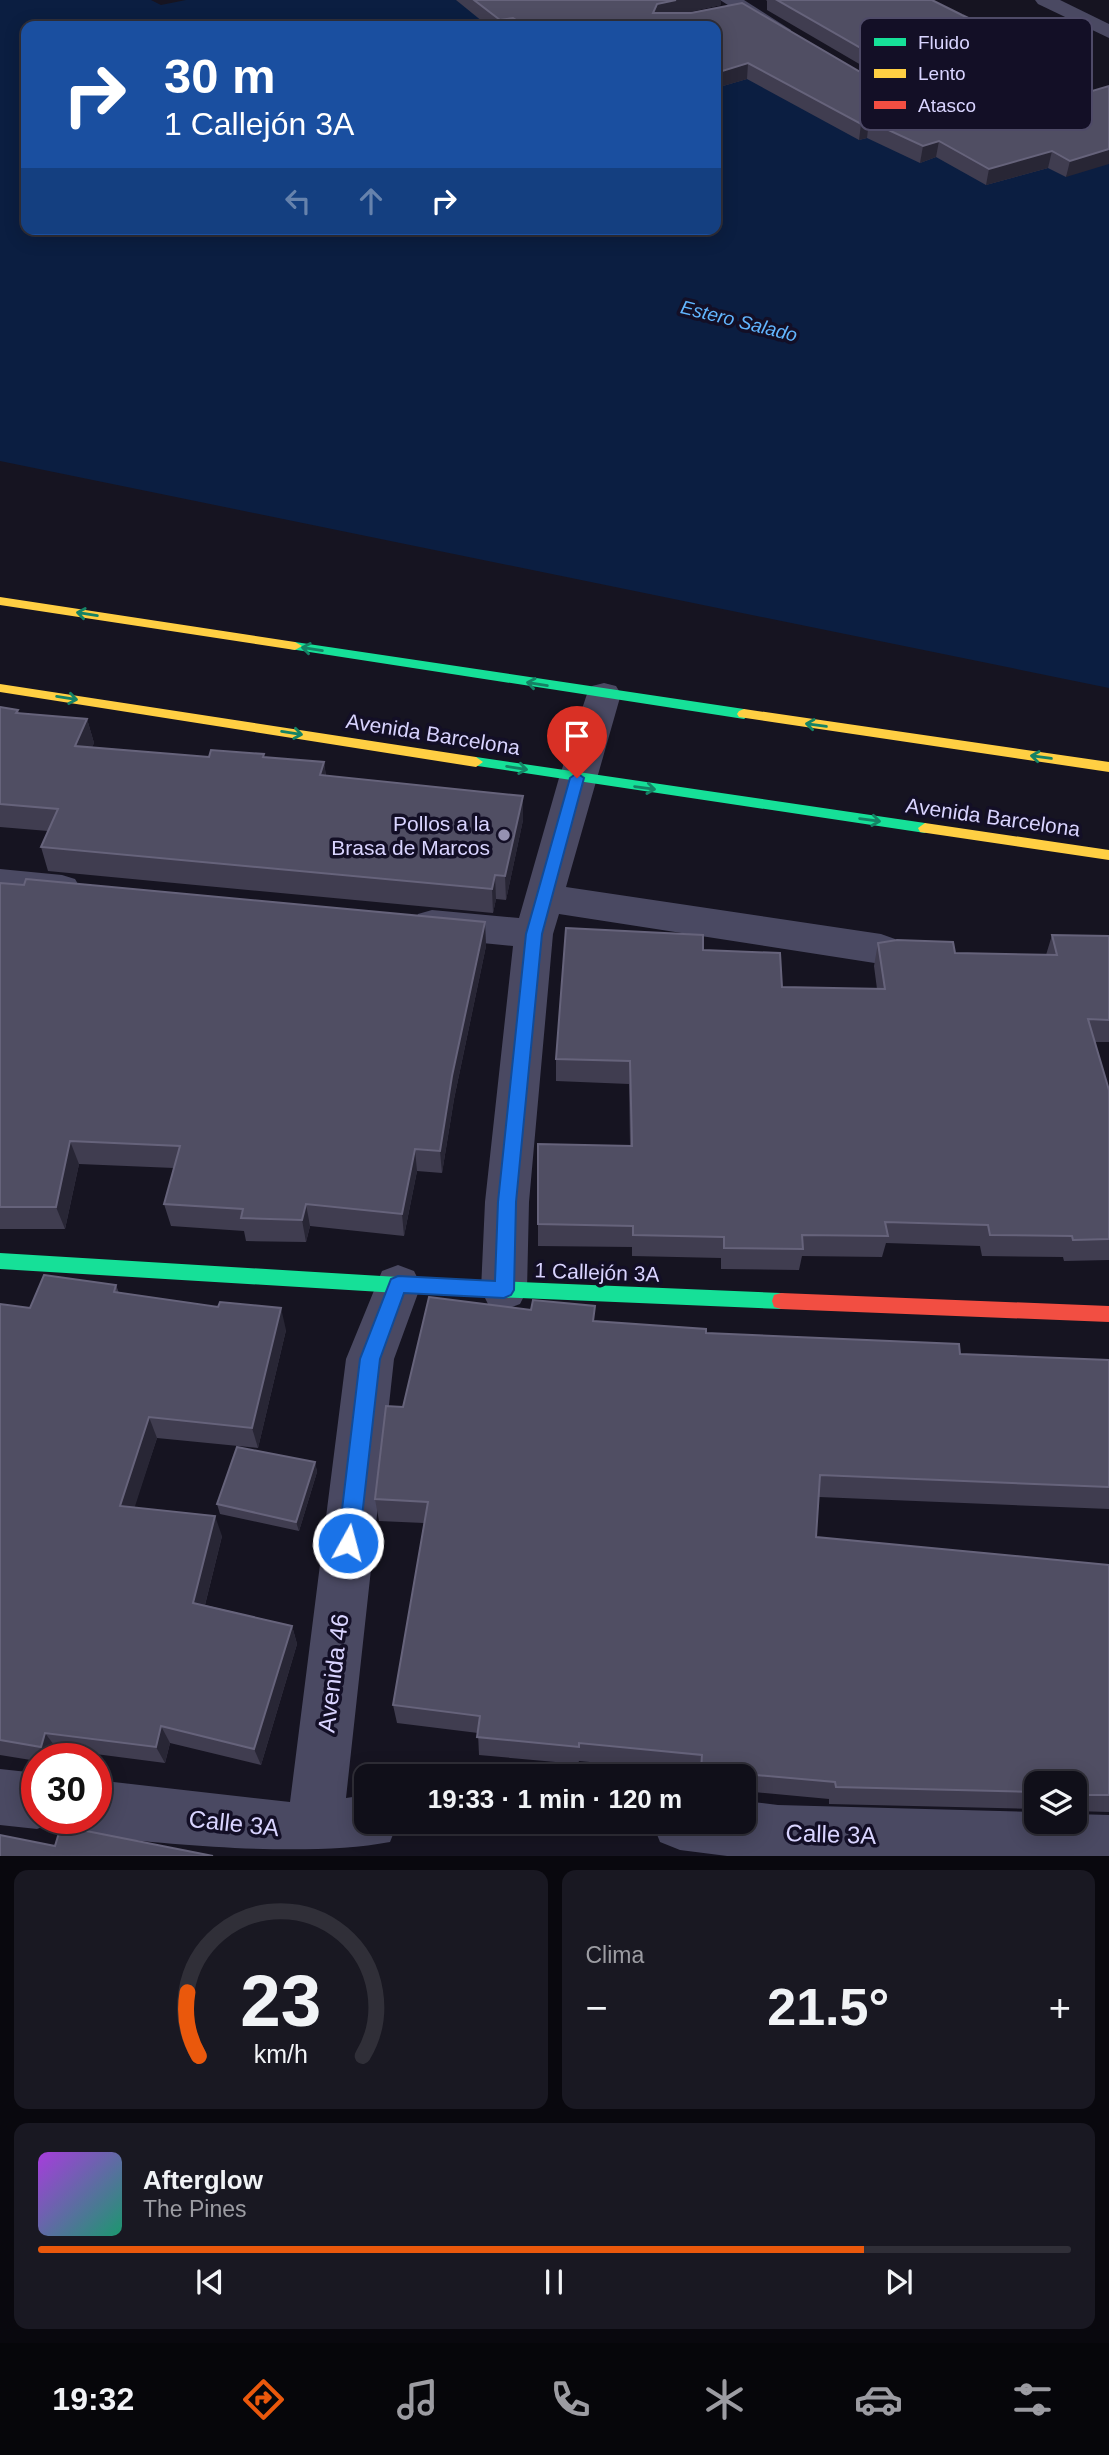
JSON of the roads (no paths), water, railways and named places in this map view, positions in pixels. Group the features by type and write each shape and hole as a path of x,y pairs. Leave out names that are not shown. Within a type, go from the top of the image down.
{"main road":[{"path":"0,601 604,694 1109,767"},
{"name":"Avenida Barcelona","path":"0,688 577,778 1109,855"},
{"name":"1 Callejón 3A","path":"0,1261 504,1290 1109,1314"}],"street":[{"path":"730,7 777,0"},
{"path":"1045,0 1081,18"},
{"path":"730,7 802,42"},
{"path":"1092,24 1109,32"},
{"path":"504,1290 507,1202 539,916 577,778 604,694"},
{"path":"0,883 96,892"},
{"path":"397,921 539,916 881,949"},
{"name":"Avenida 46","path":"311,1845 370,1359 398,1284"},
{"path":"0,1797 21,1799"},
{"name":"Calle 3A","path":"112,1811 311,1845 354,1828"},
{"name":"Calle 3A","path":"756,1831 1109,1843"}],"water":[{"name":"Estero Salado","path":"0,0 151,0 161,5 186,0 480,0 508,21 21,21 21,235 721,235 721,73 770,79 860,100 860,130 992,130 1109,157 1109,688 0,461"}],"place":[{"name":"Pollos a la Brasa de Marcos","path":"504,835"}]}
